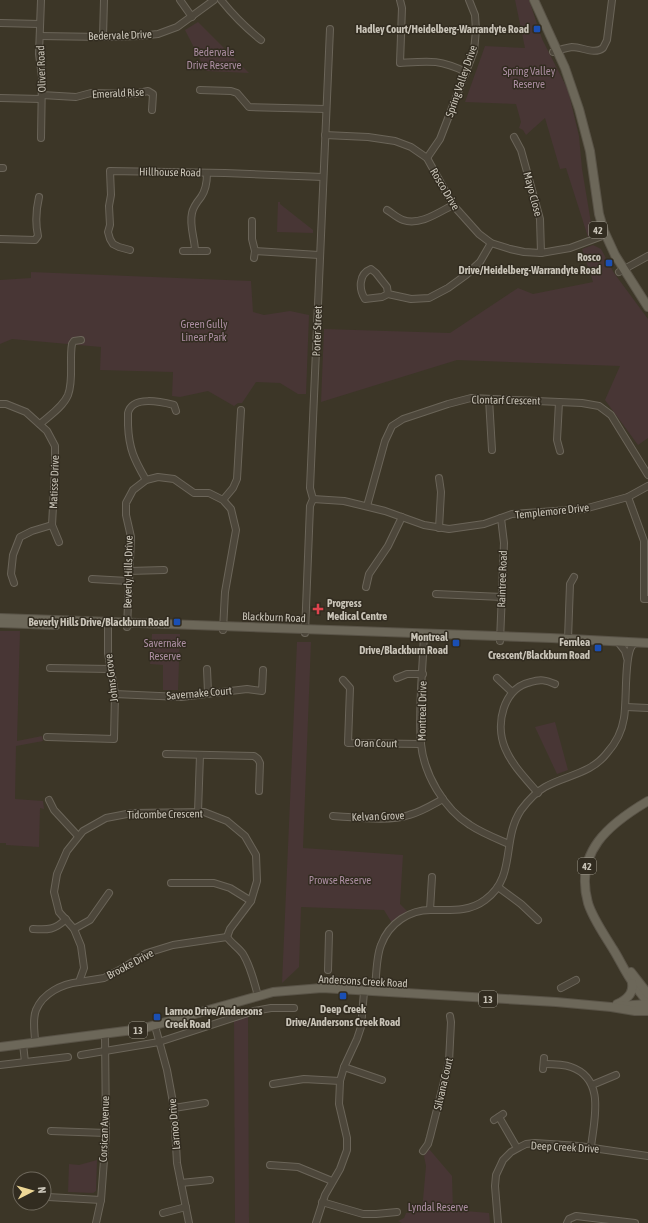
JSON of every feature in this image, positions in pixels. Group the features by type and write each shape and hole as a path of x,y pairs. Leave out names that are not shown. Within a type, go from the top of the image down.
{"main road":[{"name":"42","path":"534,0 544,33 555,52 579,109 586,136 596,225 621,271 648,311"},
{"name":"42","path":"621,271 648,307"},
{"name":"Blackburn Road","path":"0,618 127,625 424,636 568,638 648,644"},
{"name":"Blackburn Road","path":"0,623 108,624"},
{"name":"Blackburn Road","path":"501,638 587,644 618,642"},
{"name":"42","path":"648,801 625,814 608,829 594,847 587,865 586,886 589,904 597,923 632,983 648,1003"},
{"name":"42","path":"614,951 648,994"},
{"path":"611,1007 626,1000 633,988 632,983"},
{"name":"Andersons Creek Road","path":"0,1047 141,1029 272,992 322,988 364,992 548,1002 648,1011"},
{"name":"Andersons Creek Road","path":"611,1007 648,1003"},
{"path":"635,1011 648,1018"}],"street":[{"name":"Oliver Road","path":"41,0 39,54 42,76 41,138"},
{"path":"103,37 104,0"},
{"path":"180,0 192,17"},
{"name":"Bedervale Drive","path":"40,36 103,37 158,34 177,27 214,0"},
{"path":"221,0 232,13 261,40"},
{"path":"400,0 402,8 400,63 427,61 440,62 466,72"},
{"name":"Spring Valley Drive","path":"427,158 440,138 474,51 476,30 475,15 469,0"},
{"path":"555,52 573,47 595,51 603,48 607,40 612,0"},
{"path":"0,23 40,24"},
{"name":"Porter Street","path":"305,631 310,506 313,499 310,488 330,29"},
{"path":"200,90 231,91 237,93 249,107 326,109"},
{"name":"Emerald Rise","path":"42,97 76,97 91,93 134,94 148,91 153,94 152,110"},
{"path":"0,98 42,97"},
{"name":"Rosco Drive","path":"325,135 395,140 411,147 427,158 453,205 479,234 490,243 524,252 541,253 570,248 603,236"},
{"name":"Mayo Close","path":"514,137 521,150 540,219 541,253"},
{"name":"Hillhouse Road","path":"130,250 113,244 108,232 110,225 109,206 111,195 110,171 323,177"},
{"path":"195,251 191,220 192,212 194,206 206,189 207,173"},
{"path":"0,239 36,243 38,236 36,226 39,197"},
{"path":"387,210 403,220 415,222 453,205"},
{"path":"252,221 252,238 255,254 319,255"},
{"path":"388,294 387,287 376,273 370,269 366,270 362,276 360,292 365,299 382,297 388,294 411,299 429,298 448,288 466,275 480,262 490,243"},
{"path":"183,251 207,251"},
{"path":"621,271 648,256"},
{"path":"40,424 56,410 68,395 72,344 74,341 80,340"},
{"name":"Clontarf Crescent","path":"367,506 385,440 392,426 403,419 471,398 591,404 599,406 611,415 648,475"},
{"path":"489,399 492,450"},
{"path":"176,411 174,405 167,403 141,400 132,405 128,412 129,441 134,460 146,480 158,477 174,479 194,493 209,493 223,500 231,509 236,530 225,592 223,628"},
{"path":"559,402 558,440 560,451"},
{"name":"Matisse Drive","path":"0,404 6,404 26,412 47,431 55,446 52,525 59,542"},
{"path":"223,500 233,488 237,479 241,410"},
{"path":"439,478 441,492 439,528"},
{"name":"Beverly Hills Drive","path":"127,625 131,537 126,515 126,503 133,490 146,480"},
{"name":"Templemore Drive","path":"313,499 344,501 367,506 385,511 424,526 449,529 484,524 512,514 584,509 628,497 648,486"},
{"path":"628,497 646,541 644,598 648,599"},
{"path":"366,587 369,574 388,546 402,517"},
{"name":"Raintree Road","path":"501,518 504,543 501,638"},
{"path":"14,583 11,574 13,555 20,537 32,531 52,525"},
{"path":"129,571 164,570"},
{"path":"568,638 570,584 574,577"},
{"path":"92,579 128,581"},
{"path":"436,594 502,596"},
{"name":"Johns Grove","path":"47,737 114,739 115,694 108,653 108,624"},
{"name":"Montreal Drive","path":"424,636 421,744 425,763 432,781 443,799 457,815 469,825 509,844"},
{"path":"375,992 381,945 388,931 396,922 416,912 466,909 485,900 498,887 506,871 509,844 514,822 527,802 544,788 590,769 606,754 618,737 623,723 626,707 627,659 625,651 618,642"},
{"path":"627,659 631,647 636,643"},
{"path":"50,668 110,669"},
{"path":"207,669 208,692"},
{"name":"Savernake Court","path":"115,694 181,696 247,689 262,691 263,670"},
{"path":"397,678 407,674 423,674"},
{"path":"497,678 512,692"},
{"name":"Oran Court","path":"343,680 350,688 348,743 421,744"},
{"path":"538,793 510,758 501,734 501,719 508,698 512,692 527,682 536,680 548,681 555,684"},
{"path":"626,707 648,708"},
{"path":"166,754 254,756 260,763 259,791"},
{"path":"198,812 200,755"},
{"name":"Kelvan Grove","path":"333,816 390,818 407,816 426,809 443,799"},
{"path":"49,800 54,810 78,836"},
{"name":"Tidcombe Crescent","path":"79,982 84,968 81,946 74,929 59,912 54,892 57,874 67,851 83,831 106,818 132,813 204,812 227,821 245,836 256,855 257,881 251,901 230,929 227,937"},
{"path":"430,910 432,877"},
{"path":"171,883 214,884 230,888 251,901"},
{"path":"498,887 521,904 538,920"},
{"path":"74,929 90,920 109,893"},
{"path":"33,929 47,930 59,926 66,920"},
{"path":"328,970 329,934"},
{"path":"227,937 242,953 252,973 258,996"},
{"name":"Brooke Drive","path":"79,982 104,978 147,953 174,944 227,937"},
{"path":"561,988 576,980"},
{"path":"35,1042 34,1023 36,1011 42,1000 54,989 68,983 79,982"},
{"path":"316,1223 322,1202 332,1181 340,1169 346,1150 347,1138 339,1104 340,1081 344,1067 361,1027 364,992"},
{"path":"81,1055 159,1042 271,1008 294,1008"},
{"name":"Silvana Court","path":"423,1150 430,1137 449,1062 450,1016"},
{"name":"Larnoo Drive","path":"155,1026 167,1070 174,1108 177,1163 189,1223"},
{"name":"Corsican Avenue","path":"96,1223 101,1200 106,1133 105,1034"},
{"path":"22,1044 25,1062"},
{"path":"0,1066 68,1057"},
{"path":"544,1064 562,1065 574,1068 585,1075 592,1085 596,1102 591,1147"},
{"path":"344,1067 382,1080"},
{"path":"592,1085 616,1075"},
{"path":"273,1084 304,1079 340,1081"},
{"path":"174,1108 205,1103"},
{"path":"499,1117 517,1148"},
{"path":"51,1131 106,1133"},
{"name":"Deep Creek Drive","path":"498,1223 496,1175 503,1160 517,1148 526,1144 535,1143 591,1147 648,1156"},
{"path":"270,1165 298,1167 332,1181"},
{"path":"181,1183 210,1180"},
{"path":"52,1197 101,1200"},
{"path":"322,1202 363,1214 397,1212"},
{"path":"163,1213 186,1208"},
{"path":"567,1223 571,1217 576,1216 635,1223"}],"green space":[{"name":"Spring Valley Reserve","path":"515,0 529,0 542,39 568,90 579,136 582,169 593,235 588,237 566,168 560,169 545,118 526,135 523,130 519,128 521,122 516,104 465,102 485,46 525,48"},
{"name":"Bedervale Drive Reserve","path":"198,22 249,73 206,71 185,30"},
{"path":"278,202 280,202 280,204 313,230 313,233 277,232"},
{"path":"593,245 601,249 614,273 648,319 648,438 638,445 605,400 620,366 457,360 321,402 324,329 450,333 518,288 533,294 593,282 582,249"},
{"name":"Green Gully Linear Park","path":"31,272 251,281 253,312 264,315 290,311 309,315 306,394 298,394 280,383 256,382 242,403 238,403 234,406 208,391 180,397 172,396 173,372 100,370 101,347 12,339 0,344 0,280 31,278"},
{"path":"0,631 20,631 17,741 42,736 43,741 16,746 15,799 43,801 44,809 40,808 39,847 6,845 6,843 0,843"},
{"name":"Savernake Reserve","path":"152,634 180,634 178,690 163,690 163,665 150,664"},
{"name":"Prowse Reserve","path":"297,642 311,642 303,848 403,855 400,904 407,911 392,923 384,910 301,907 299,967 282,983"},
{"path":"555,722 568,770 557,774 535,727"},
{"path":"248,1013 249,1223 235,1223 234,1018"},
{"name":"Lyndal Reserve","path":"429,1149 452,1176 453,1210 489,1213 490,1223 402,1223 398,1221 404,1218 406,1213 422,1211 426,1166 424,1156"},
{"path":"97,1160 96,1191 93,1193 68,1192 69,1164 79,1165"}],"place":[{"name":"Hadley Court/Heidelberg-Warrandyte Road","path":"537,29"},
{"name":"Rosco Drive/Heidelberg-Warrandyte Road","path":"609,263"},
{"name":"Progress Medical Centre","path":"318,609"},
{"name":"Beverly Hills Drive/Blackburn Road","path":"177,622"},
{"name":"Montreal Drive/Blackburn Road","path":"456,643"},
{"name":"Fernlea Crescent/Blackburn Road","path":"598,648"},
{"name":"Deep Creek Drive/Andersons Creek Road","path":"343,996"},
{"name":"Larnoo Drive/Andersons Creek Road","path":"157,1017"}]}
